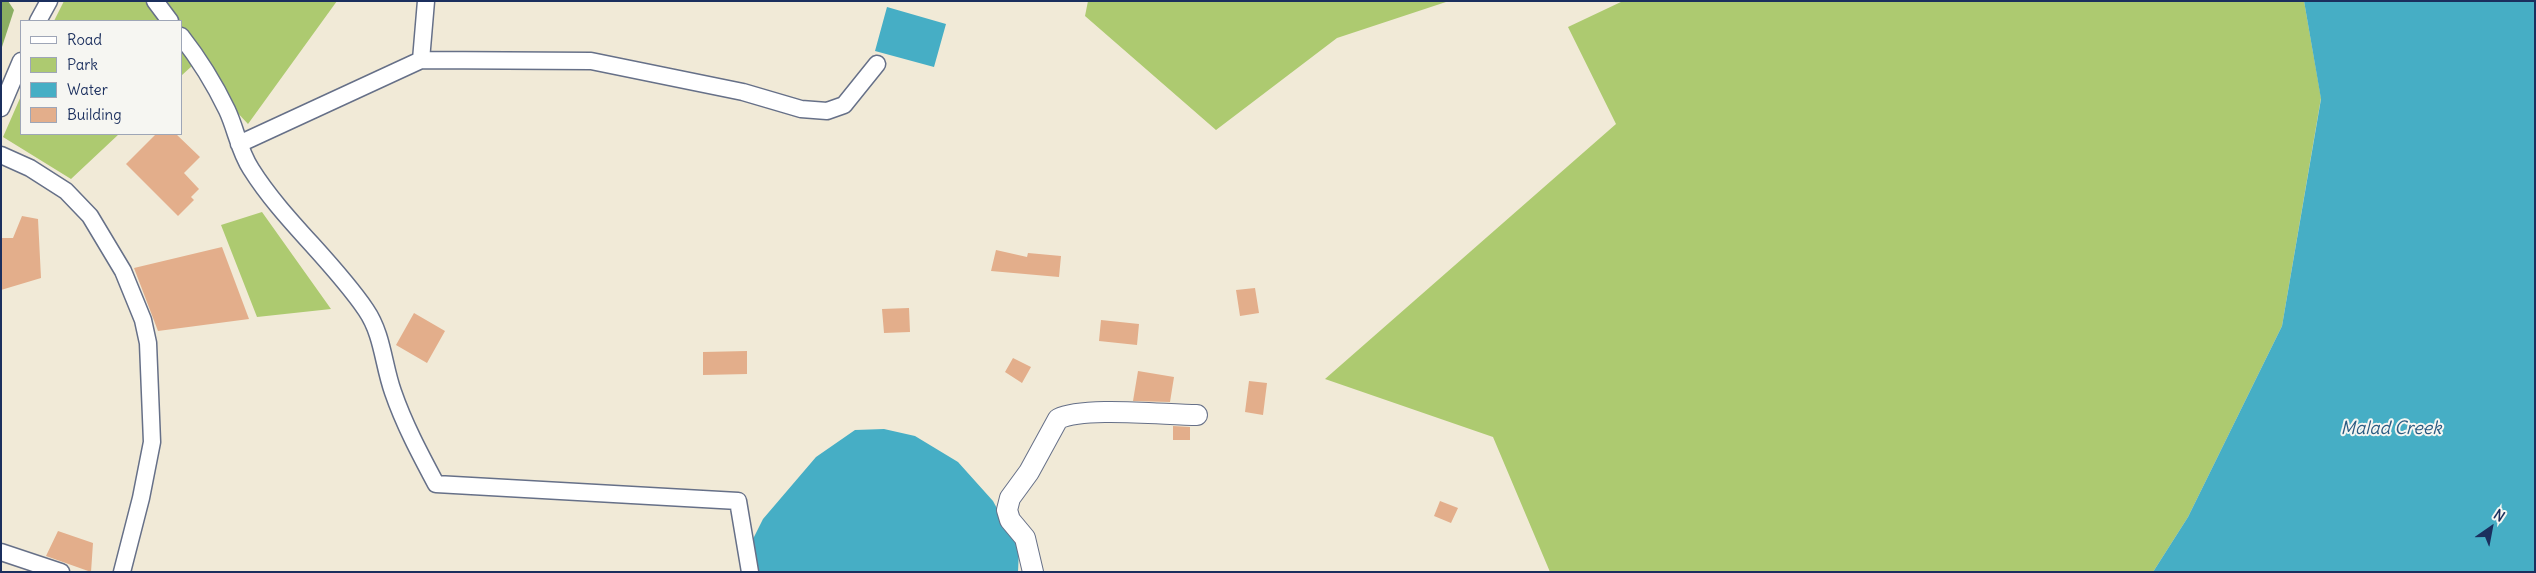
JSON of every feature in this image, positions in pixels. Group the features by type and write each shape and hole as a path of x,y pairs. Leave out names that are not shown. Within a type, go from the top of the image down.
{"street":[{"path":"39,20 49,1"},
{"path":"155,1 169,20"},
{"path":"421,60 426,1"},
{"path":"182,37 201,60 227,111 250,168 268,193 366,310 383,346 385,366 401,416 436,484 738,502 750,572"},
{"path":"239,144 421,60 591,61 743,92 801,109 827,111 844,105 877,64"},
{"path":"1,108 20,63"},
{"path":"1,155 30,168 66,191 90,216 123,271 142,320 148,343 152,442 141,498 122,572"},
{"path":"1033,572 1025,538 1010,520 1007,510 1010,498 1029,472 1058,419 1065,416 1107,412 1197,416"},
{"path":"1,552 61,572"}],"green space":[{"path":"1,1 8,1 14,10 1,50"},
{"path":"64,1 337,1 248,124 193,65 182,75 182,20 54,20"},
{"path":"1088,1 1449,1 1337,38 1216,130 1085,16"},
{"path":"1623,1 2304,1 2321,98 2282,326 2188,517 2153,572 1550,572 1493,437 1325,379 1616,124 1568,27"},
{"path":"20,98 20,135 118,135 71,179 3,137"},
{"path":"262,212 331,309 257,317 221,225"}],"water":[{"name":"Malad Creek","path":"2304,1 2535,1 2535,572 2153,572 2188,517 2282,326 2321,99"},
{"path":"887,7 946,24 934,67 875,51"},
{"path":"884,429 915,436 958,462 993,501 1019,549 1018,572 752,572 750,545 763,519 816,457 855,430"}],"building":[{"path":"155,135 177,135 200,157 184,173 199,189 191,197 194,200 178,216 126,164"},
{"path":"22,216 38,219 41,278 1,290 1,238 13,238"},
{"path":"222,247 249,319 158,331 134,268"},
{"path":"996,250 1027,257 1028,253 1061,256 1059,277 991,271"},
{"path":"1255,288 1259,313 1240,316 1236,290"},
{"path":"909,308 910,332 884,333 882,309"},
{"path":"414,313 445,331 427,363 396,345"},
{"path":"1101,320 1139,324 1137,345 1099,341"},
{"path":"747,351 747,374 703,375 703,352"},
{"path":"1013,358 1031,367 1022,383 1005,372"},
{"path":"1138,371 1174,377 1170,402 1133,401"},
{"path":"1249,381 1267,383 1263,415 1245,412"},
{"path":"1173,426 1190,427 1190,440 1173,440"},
{"path":"1440,501 1458,508 1451,523 1434,516"},
{"path":"58,531 93,543 91,572 46,556"}]}
